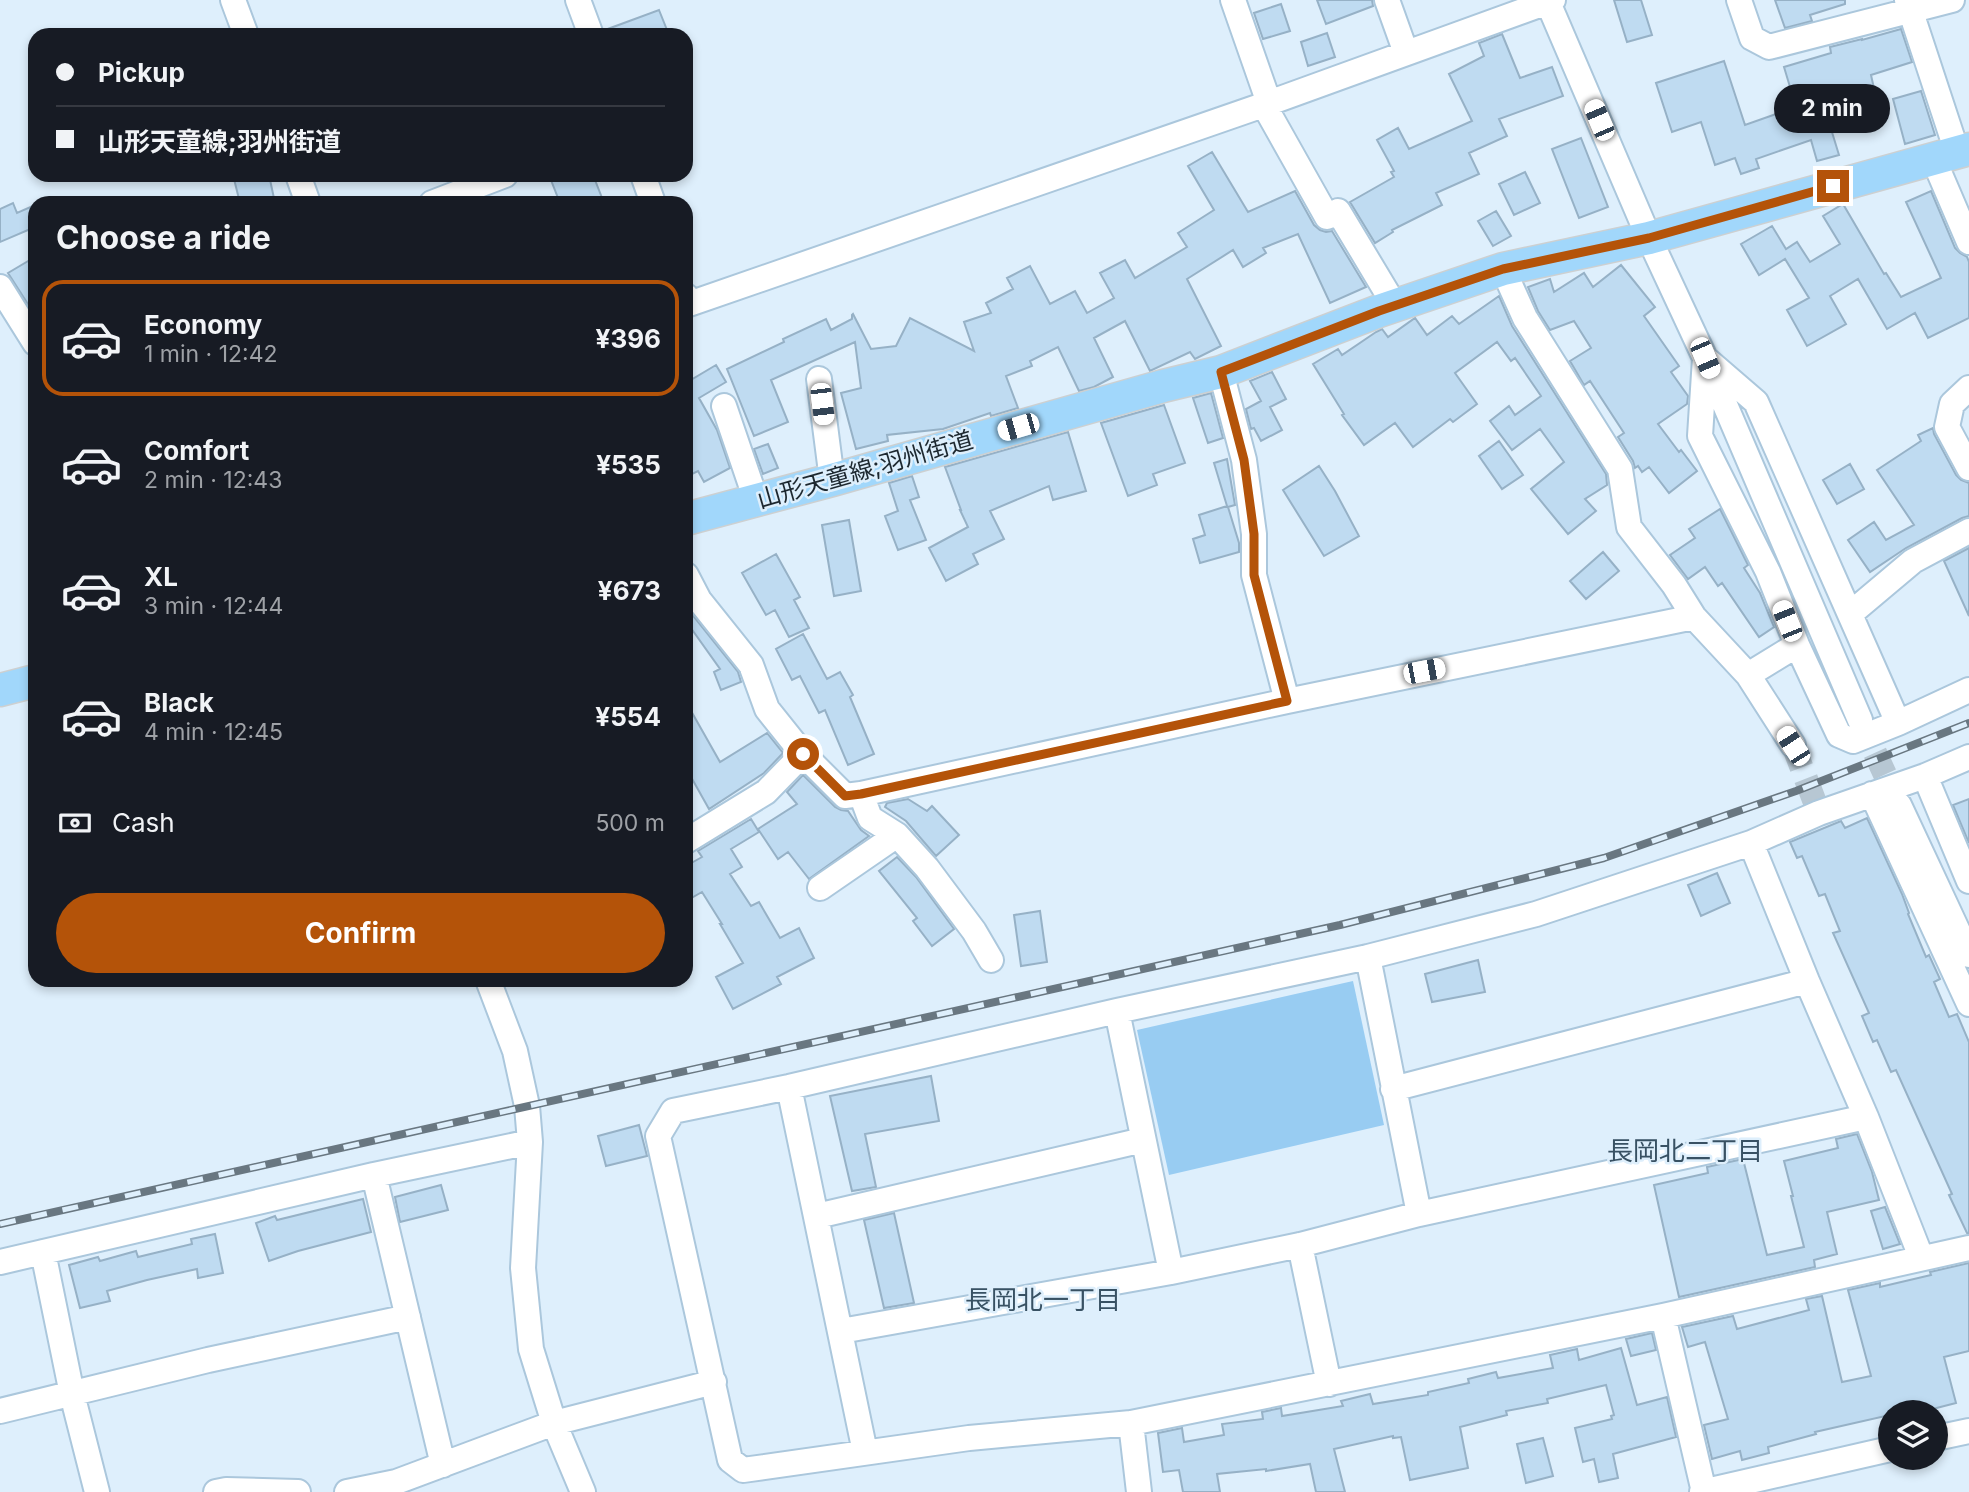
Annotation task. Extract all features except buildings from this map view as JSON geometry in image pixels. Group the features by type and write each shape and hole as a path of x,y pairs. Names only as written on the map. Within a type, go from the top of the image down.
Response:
{"main road":[{"name":"山形天童線;羽州街道","path":"693,517 1221,372 1395,306 1503,269 1649,238 1953,153"},
{"path":"0,690 28,683"}],"street":[{"path":"233,0 243,28"},
{"path":"578,0 588,28"},
{"path":"1233,0 1267,104 1327,217 1338,211 1395,306"},
{"path":"1387,0 1406,53"},
{"path":"1739,0 1752,38 1769,47 1909,5 1952,0"},
{"path":"693,303 1267,104 1550,1 1649,238 1705,358 1860,720"},
{"path":"1909,5 1953,153 1969,242"},
{"path":"456,196 489,182"},
{"path":"1503,269 1525,318 1620,469 1629,527 1695,617 1748,675 1793,746"},
{"path":"0,287 28,332"},
{"path":"1705,358 1756,402 1898,723"},
{"path":"1705,358 1700,436 1768,572 1797,645 1839,735 1853,741 1969,690"},
{"path":"1221,372 1244,460 1254,534 1254,575 1287,701"},
{"path":"819,379 832,480"},
{"path":"1969,388 1952,404 1947,427 1969,468"},
{"path":"723,406 756,500"},
{"path":"1850,614 1913,561 1969,531"},
{"path":"693,588 699,600 751,665 767,709 803,754 845,796 1695,617"},
{"path":"1748,675 1797,645"},
{"path":"693,837 766,792 803,754"},
{"path":"1969,757 1819,813 1751,843 1536,914 1368,957 673,1111 658,1136 730,1460 743,1470 969,1438 1131,1423 1663,1316 1969,1248"},
{"path":"1924,776 1969,881"},
{"path":"861,794 870,818 897,835 927,868 974,931 991,960"},
{"path":"1872,794 1969,1004"},
{"path":"1899,805 1969,955"},
{"path":"820,888 897,835"},
{"path":"1751,843 1866,1117 1921,1258"},
{"path":"1368,957 1419,1214"},
{"path":"1393,1089 1807,981"},
{"path":"491,987 515,1051 527,1106 530,1142 523,1268 531,1349 554,1423 583,1492"},
{"path":"1117,1012 1171,1272"},
{"path":"789,1087 865,1452"},
{"path":"841,1331 1171,1272 1300,1245 1419,1214 1866,1117"},
{"path":"817,1216 1143,1140"},
{"path":"0,1262 374,1175 530,1142"},
{"path":"374,1175 443,1465"},
{"path":"1300,1245 1329,1384"},
{"path":"43,1252 72,1394 97,1492"},
{"path":"1663,1316 1703,1492 1878,1452"},
{"path":"0,1411 208,1360 408,1317"},
{"path":"347,1492 396,1482 554,1423 714,1382"},
{"path":"1131,1423 1139,1492"},
{"path":"1948,1435 1969,1431"},
{"path":"223,1491 298,1492"}],"shaded area":[{"path":"1353,981 1384,1125 1169,1175 1137,1030"}],"tunnel":[{"path":"1860,720 1899,805"},
{"path":"1793,745 1819,813"}],"railway":[{"path":"0,1224 1340,925 1604,858 1796,791 1969,723"}],"district":[{"name":"長岡北二丁目","path":"1685,1151"},
{"name":"長岡北一丁目","path":"1043,1300"}],"route":[{"path":"803,754 845,796 1287,701 1254,575 1254,534 1244,460 1221,372 1379,311 1503,269 1649,238 1833,186"}]}
